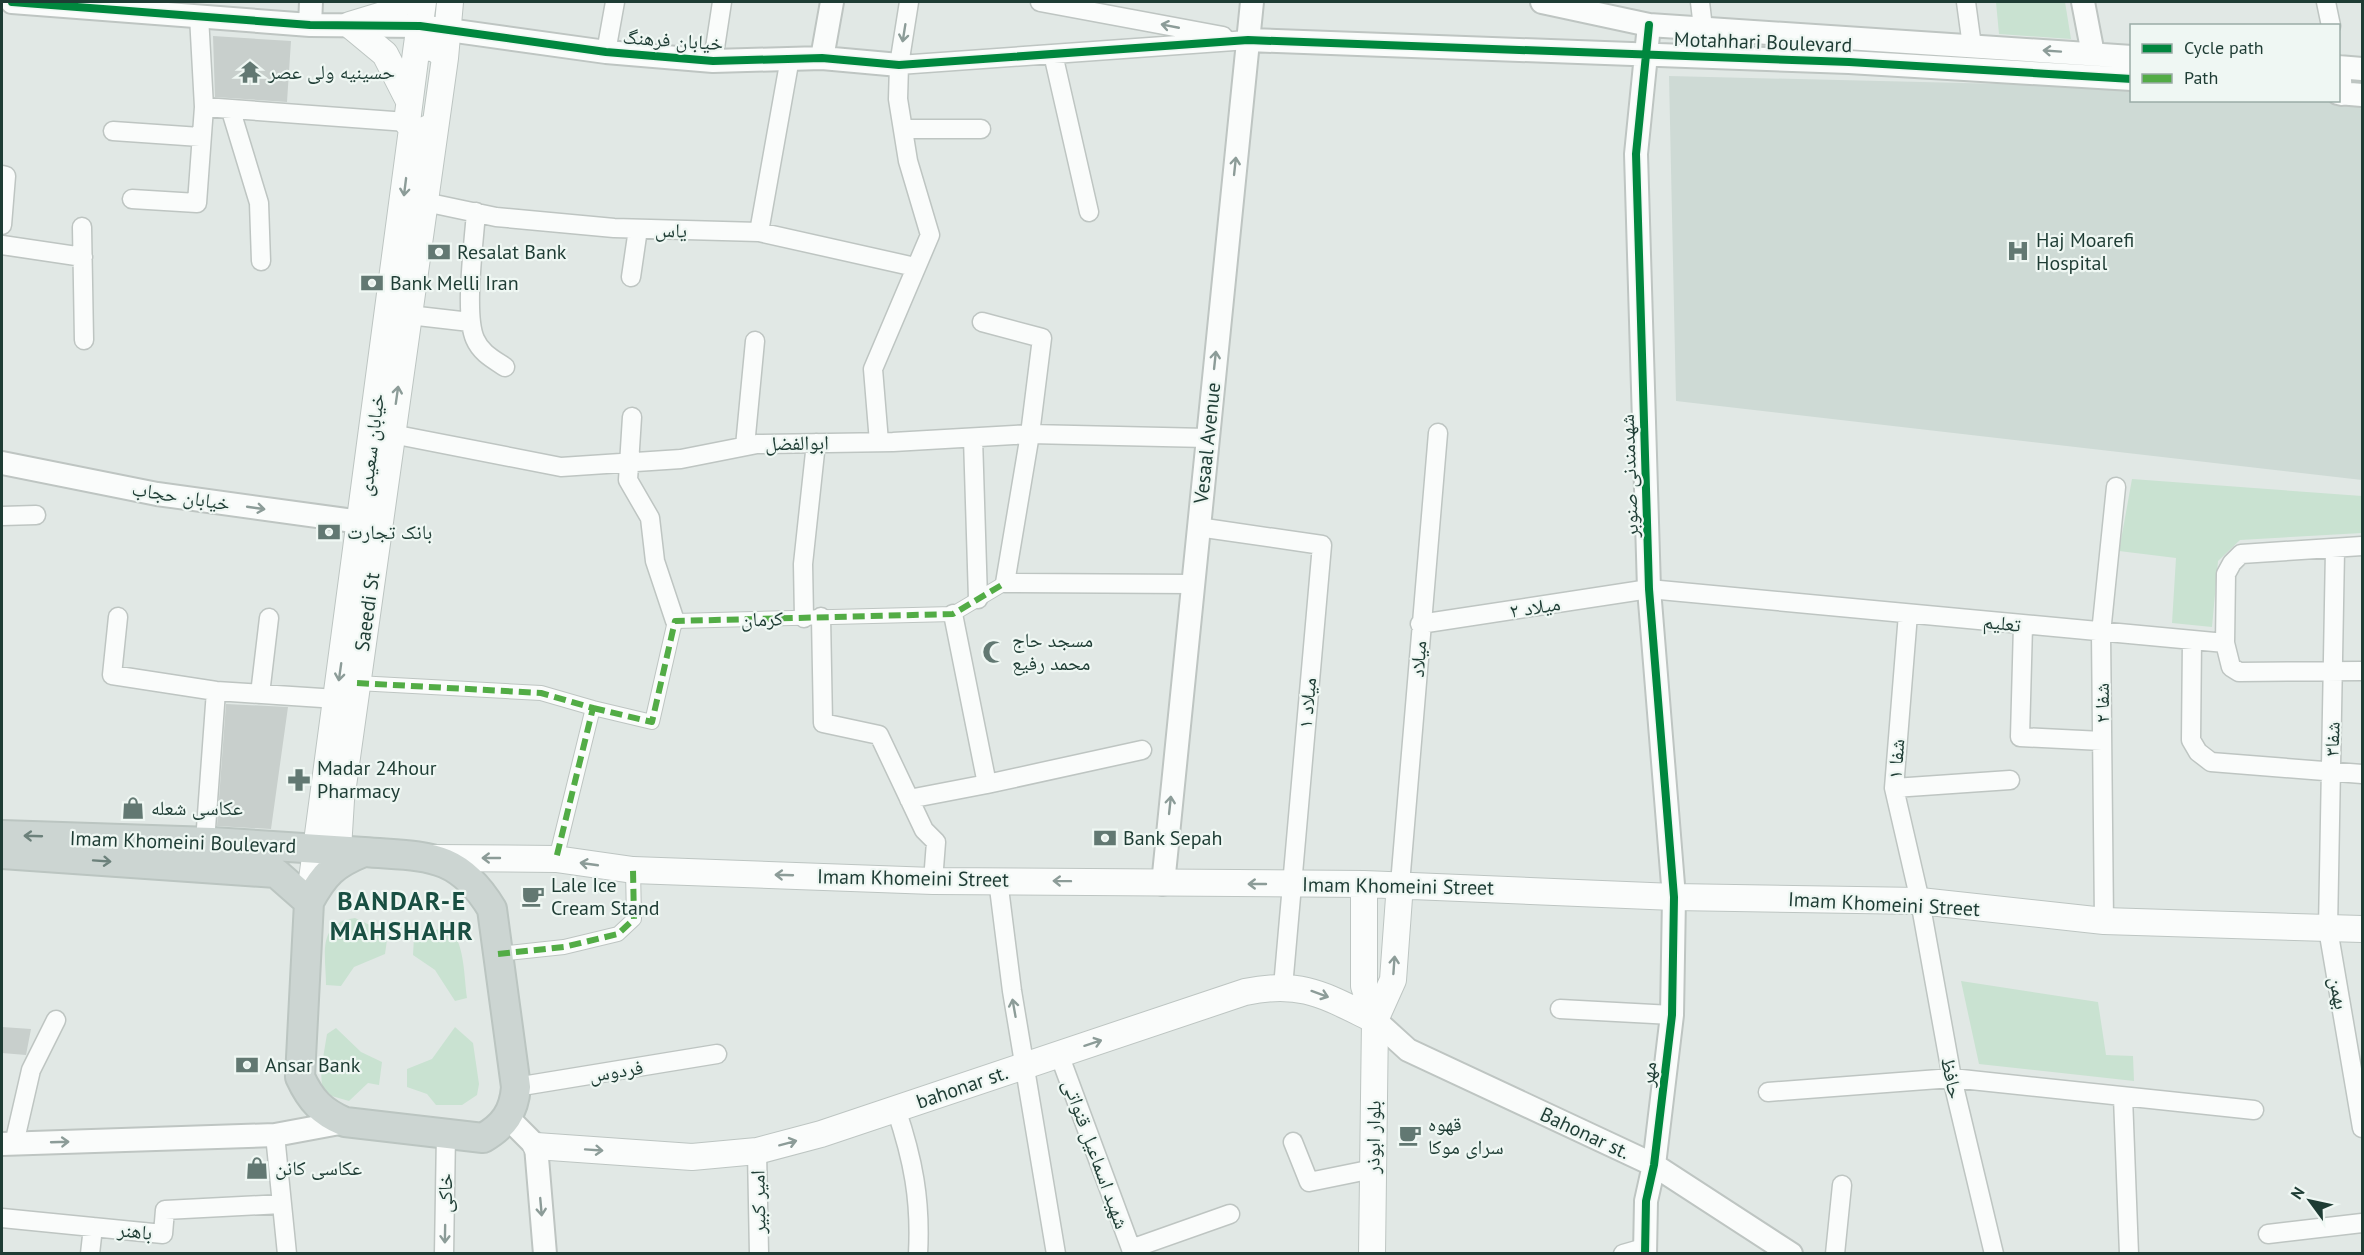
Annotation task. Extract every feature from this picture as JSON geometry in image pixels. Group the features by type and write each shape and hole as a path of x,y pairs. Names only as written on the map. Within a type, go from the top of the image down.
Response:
{"main road":[{"path":"351,25 383,15 404,2"},
{"name":"Saeedi St","path":"415,120 445,58 450,2"},
{"path":"416,52 422,14"},
{"path":"351,25 385,54 415,120"},
{"path":"416,52 425,46 437,49 445,58"},
{"name":"Saeedi St","path":"339,849 341,800 425,202 415,120 416,52"},
{"name":"خیابان سعیدی","path":"309,902 339,849 337,699 415,120"},
{"name":"Imam Khomeini Boulevard","path":"2,835 339,849 434,858"},
{"path":"339,849 340,862 321,879 309,902 300,1077 309,1098 325,1113 345,1122 483,1138 497,1130 508,1118 514,1104 516,1088 492,909 479,887 460,870 434,858"},
{"name":"Imam Khomeini Boulevard","path":"2,854 276,873 309,902"},
{"name":"Imam Khomeini Street","path":"434,858 552,859 633,870 933,881 1400,884 1674,897 1920,901 2104,921 2328,929 2362,928"},
{"path":"1364,884 1364,986 1375,1020"},
{"path":"1375,1020 1393,980 1400,884"},
{"name":"bahonar st.","path":"536,1146 692,1157 757,1151 896,1109 1245,992 1283,987 1320,993 1375,1020"},
{"name":"بلوار ابوذر","path":"1372,1254 1375,1020"}],"street":[{"name":"خیابان فرهنگ","path":"12,2 310,25 351,25 422,14 446,30 606,52 713,61 822,58 899,65"},
{"path":"310,25 311,2"},
{"path":"606,52 615,2"},
{"path":"713,61 722,2"},
{"path":"822,58 832,2"},
{"path":"879,442 873,369 930,235 908,161 898,99 899,65 909,2"},
{"name":"Vesaal Avenue","path":"1162,884 1252,2"},
{"name":"Motahhari Boulevard","path":"1542,2 1583,6 1649,25 2130,57"},
{"path":"1700,2 1703,28"},
{"path":"1966,2 1972,46"},
{"path":"2084,2 2093,54"},
{"path":"2326,2 2331,24"},
{"path":"1053,3 1248,40"},
{"path":"132,199 197,203 200,137 204,107 199,16"},
{"name":"شهدمندنی صنوبر","path":"1649,25 1636,154 1649,589 1674,897"},
{"path":"899,65 1248,40"},
{"name":"Motahhari Boulevard","path":"1248,40 1849,62 2130,79"},
{"path":"1053,54 1089,212"},
{"path":"759,232 790,58"},
{"path":"2340,67 2362,69"},
{"path":"2340,70 2347,94"},
{"path":"204,107 231,111 415,120"},
{"path":"231,111 258,203 261,261"},
{"path":"903,129 981,129"},
{"path":"113,131 200,137"},
{"path":"2,175 6,176 2,225"},
{"name":"یاس","path":"425,202 496,217 638,229 759,232 915,267"},
{"path":"476,212 470,322 475,340 485,355 505,367"},
{"path":"82,227 84,340"},
{"path":"631,276 638,229"},
{"path":"2,244 83,257"},
{"path":"409,315 470,322"},
{"path":"982,322 1042,338 1030,435 1005,583 1192,584"},
{"path":"745,446 755,341"},
{"path":"357,683 541,693 652,722 675,621 655,561 650,518 628,480 632,417"},
{"name":"میلاد","path":"1400,884 1420,624 1438,433"},
{"name":"ابوالفضل","path":"392,434 561,467 681,459 745,446 1030,435 1207,438"},
{"path":"973,438 978,599"},
{"path":"816,443 803,564 812,617 823,723 879,735 924,830 936,842 933,881"},
{"name":"خیابان حجاب","path":"2,463 157,494 361,522"},
{"name":"شفا ۲","path":"2104,921 2101,633 2116,487"},
{"path":"2,516 36,515"},
{"name":"میلاد ۱","path":"1198,527 1322,545 1290,884 1283,987"},
{"path":"2362,546 2334,550 2241,554 2226,574 2225,643 2231,667 2234,670 2362,671"},
{"name":"شفا۳","path":"2328,929 2334,671 2334,550"},
{"name":"کرمان","path":"675,621 953,614 1005,583"},
{"name":"تعلیم","path":"1649,589 2225,643"},
{"name":"میلاد ۲","path":"1420,624 1649,589"},
{"path":"953,614 987,784"},
{"name":"شفا ۱","path":"1908,614 1894,788 1920,901"},
{"path":"118,617 112,675 216,691 337,699"},
{"path":"260,694 269,618"},
{"path":"2023,625 2020,737 2102,741"},
{"path":"2192,640 2191,740 2198,752 2211,762 2362,774"},
{"path":"205,842 216,691"},
{"path":"552,859 593,708"},
{"path":"909,799 1142,750"},
{"path":"1894,788 2010,780"},
{"path":"498,954 564,947 618,934 634,919 633,870"},
{"path":"998,880 1012,992 1056,1254"},
{"name":"مهر","path":"1637,1252 1654,1165 1672,1015 1674,897"},
{"name":"حافظ","path":"1920,901 1952,1078 1994,1254"},
{"name":"بهمن","path":"2328,929 2362,1128"},
{"path":"1560,1009 1672,1015"},
{"path":"56,1020 32,1070 8,1144 275,1135 345,1122"},
{"name":"Bahonar st.","path":"1375,1020 1408,1050 1654,1165 1779,1250"},
{"name":"فردوس","path":"516,1088 717,1054"},
{"name":"شهید اسماعیل قنواتی","path":"1059,1054 1132,1251"},
{"path":"1768,1092 1952,1078 2254,1110"},
{"path":"2123,1097 2129,1254"},
{"path":"896,1109 909,1149 919,1198 918,1254"},
{"path":"508,1118 536,1146 545,1254"},
{"name":"خاکی","path":"444,1254 446,1133"},
{"path":"275,1135 287,1254"},
{"path":"1293,1142 1309,1182 1373,1169"},
{"name":"امیر کبیر","path":"757,1151 759,1254"},
{"path":"1835,1254 1842,1185"},
{"name":"باهنر","path":"2,1218 163,1234 165,1209 282,1204"},
{"path":"1132,1251 1230,1214"},
{"path":"2268,1234 2362,1223"},
{"path":"90,1254 93,1227"}],"shaded area":[{"name":"Haj Moarefi Hospital","path":"1669,76 2130,87 2130,102 2340,102 2340,100 2362,97 2362,480 1676,401"}],"green space":[{"path":"1996,2 2065,2 2071,39 1999,34"},
{"path":"2132,479 2362,496 2362,533 2240,540 2218,561 2212,627 2172,623 2176,558 2119,551"},
{"path":"355,918 374,927 387,940 385,954 354,967 341,986 326,985 325,952 329,933 334,926"},
{"path":"449,928 461,951 467,998 455,1001 435,970 413,955 414,937 427,931"},
{"path":"1961,981 2098,1002 2106,1055 2133,1056 2134,1081 1979,1064"},
{"path":"455,1027 473,1043 479,1084 477,1095 462,1105 436,1105 427,1094 407,1087 407,1069 432,1059"},
{"path":"336,1028 361,1052 382,1062 379,1085 368,1083 349,1101 328,1095 322,1088 321,1070 327,1034"}],"building":[{"name":"حسینیه ولی عصر","path":"213,36 291,41 287,102 215,97"},
{"path":"226,704 288,707 271,829 217,826"},
{"path":"2,1027 31,1029 26,1055 2,1053"}],"marked path":[{"path":"593,708 652,722 675,621 953,614 1005,583"},
{"path":"357,683 541,693 593,708 556,859"},
{"path":"498,954 564,947 618,934 634,919 633,870"}],"cycle path":[{"path":"12,2 310,25 420,26 606,52 713,61 822,58 899,65 1248,40 1849,62 2130,79"},
{"path":"1645,1254 1646,1201 1654,1165 1672,1015 1674,897 1649,589 1636,154 1649,25"}],"place":[{"name":"حسینیه ولی عصر","path":"250,72"},
{"name":"Haj Moarefi Hospital","path":"2018,251"},
{"name":"Resalat Bank","path":"439,252"},
{"name":"Bank Melli Iran","path":"372,283"},
{"name":"بانک تجارت","path":"329,532"},
{"name":"مسجد حاج محمد رفیع","path":"994,652"},
{"name":"Madar 24hour Pharmacy","path":"299,780"},
{"name":"عکاسی شعله","path":"133,808"},
{"name":"Bank Sepah","path":"1105,838"},
{"name":"Lale Ice Cream Stand","path":"533,896"},
{"name":"Ansar Bank","path":"247,1065"},
{"name":"قهوه سرای موکا","path":"1410,1135"},
{"name":"عکاسی کانن","path":"257,1168"}],"district":[{"name":"BANDAR-E MAHSHAHR","path":"402,916"}]}
